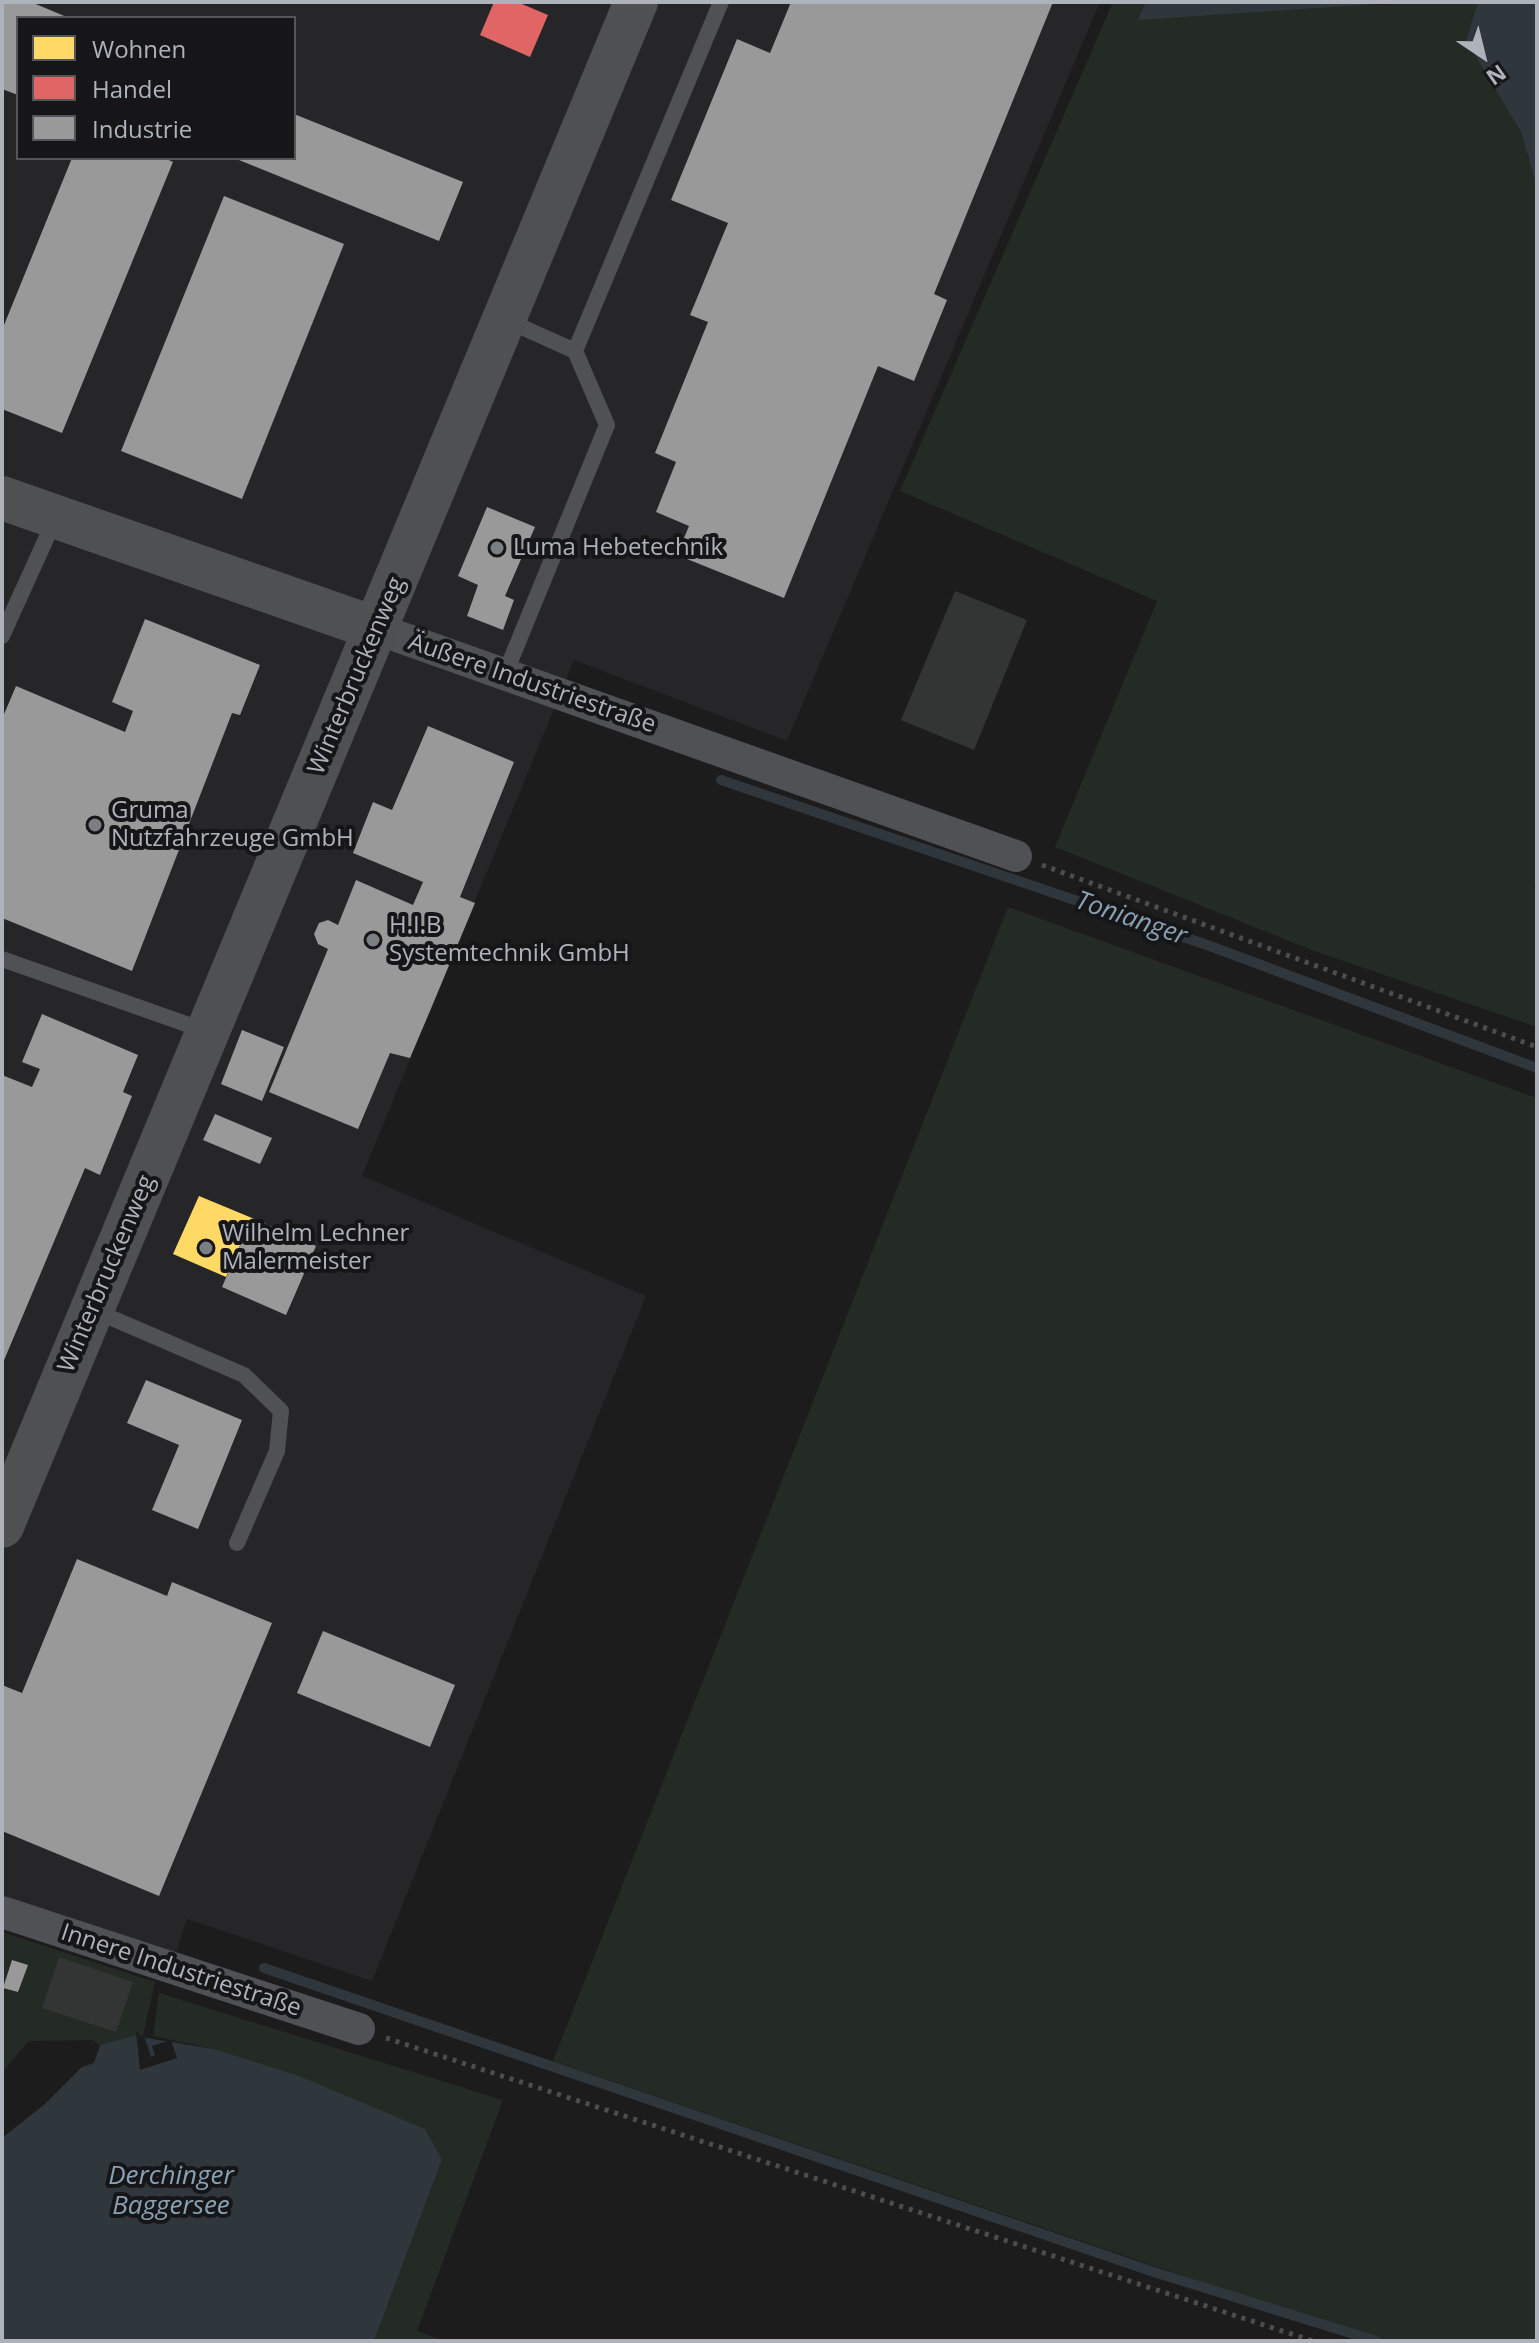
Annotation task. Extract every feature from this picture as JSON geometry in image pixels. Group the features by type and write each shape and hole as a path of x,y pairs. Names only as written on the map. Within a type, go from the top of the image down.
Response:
{"street":[{"name":"Winterbruckenweg","path":"2,1526 636,2"},
{"name":"Äußere Industriestraße","path":"2,498 1016,856"},
{"name":"Innere Industriestraße","path":"2,1912 359,2029"}],"lane":[{"path":"575,351 721,2"},
{"path":"505,320 575,351 607,425 505,674"},
{"path":"2,636 56,517"},
{"path":"2,959 207,1032"},
{"path":"92,1309 244,1375 281,1411 277,1451 237,1543"}],"path":[{"path":"1016,856 1537,1047"},
{"path":"359,2029 1313,2341"}],"shaded area":[{"path":"2,2 1100,2 787,741 574,660 362,1176 646,1296 372,1981 187,1919 176,1952 2,1896"},
{"path":"1113,2 1146,2 1137,19 1328,6 1478,2 1466,40 1521,132 1537,188 1537,882 1534,887 1537,892 1537,1027 1314,951 1055,847 1157,601 900,491"},
{"path":"1008,907 1537,1098 1537,2341 1375,2341 553,2061"},
{"path":"2,1932 155,1982 143,2036 100,2045 93,2040 29,2041 2,2072"},
{"path":"159,1993 503,2100 417,2331 445,2341 374,2341 442,2161 214,2049 153,2036"}],"water":[{"path":"1146,2 1407,2 1137,20"},
{"path":"1478,2 1537,2 1537,188 1521,132 1466,40"},
{"name":"Derchinger Baggersee","path":"134,2036 214,2049 299,2076 425,2129 442,2160 374,2341 2,2341 2,2138 45,2104 82,2067 94,2063 100,2045"}],"pier":[{"path":"136,2032 145,2038 151,2057 155,2055 152,2046 171,2040 177,2058 140,2070"}],"building: Wohnen":[{"path":"199,1196 252,1218 226,1277 173,1254"}],"building: Handel":[{"path":"494,2 517,2 548,15 530,57 480,35"}],"building: Industrie":[{"path":"2,2 31,2 64,16 16,16 16,94 2,89"},
{"path":"791,2 1053,2 934,294 947,300 914,381 878,366 784,598 677,555 689,526 656,512 676,462 655,453 708,322 690,315 728,223 671,200 737,39 770,53"},
{"path":"296,115 463,182 439,241 239,160 296,160"},
{"path":"71,160 173,162 62,433 2,409 2,330"},
{"path":"224,196 344,244 242,499 121,451"},
{"path":"487,507 535,527 505,596 514,600 503,630 467,616 478,585 458,576"},
{"name":"Gruma Nutzfahrzeuge GmbH","path":"145,619 260,665 240,715 232,713 132,971 2,918 2,719 16,686 125,732 133,711 112,702"},
{"path":"428,726 514,762 460,897 475,903 430,1011 410,1058 390,1053 358,1129 269,1092 328,949 318,944 314,934 319,923 328,920 338,925 356,880 413,905 423,882 353,853 373,802 392,810"},
{"path":"42,1014 138,1055 123,1092 132,1096 100,1175 85,1168 2,1365 2,1075 32,1087 40,1069 22,1062"},
{"path":"242,1030 284,1047 262,1101 221,1084"},
{"path":"215,1114 272,1138 260,1164 203,1140"},
{"path":"252,1218 316,1246 286,1315 222,1287"},
{"path":"146,1380 242,1420 198,1529 152,1510 179,1445 127,1423"},
{"path":"77,1559 167,1596 172,1582 272,1623 159,1896 2,1831 2,1685 22,1693"},
{"path":"323,1631 455,1685 430,1747 297,1693"},
{"path":"12,1960 28,1965 18,1992 3,1988"}],"building: Sonstige":[{"path":"955,591 1027,620 974,750 901,720"},
{"path":"59,1957 133,1982 116,2032 42,2008"}],"waterway":[{"name":"Tonianger","path":"721,780 1210,946 1537,1068"},
{"path":"264,1968 1154,2272 1376,2341"}],"place":[{"name":"Luma Hebetechnik","path":"497,548"},
{"name":"Gruma Nutzfahrzeuge GmbH","path":"95,825"},
{"name":"H.I.B Systemtechnik GmbH","path":"373,940"},
{"name":"Wilhelm Lechner Malermeister","path":"206,1248"}]}
